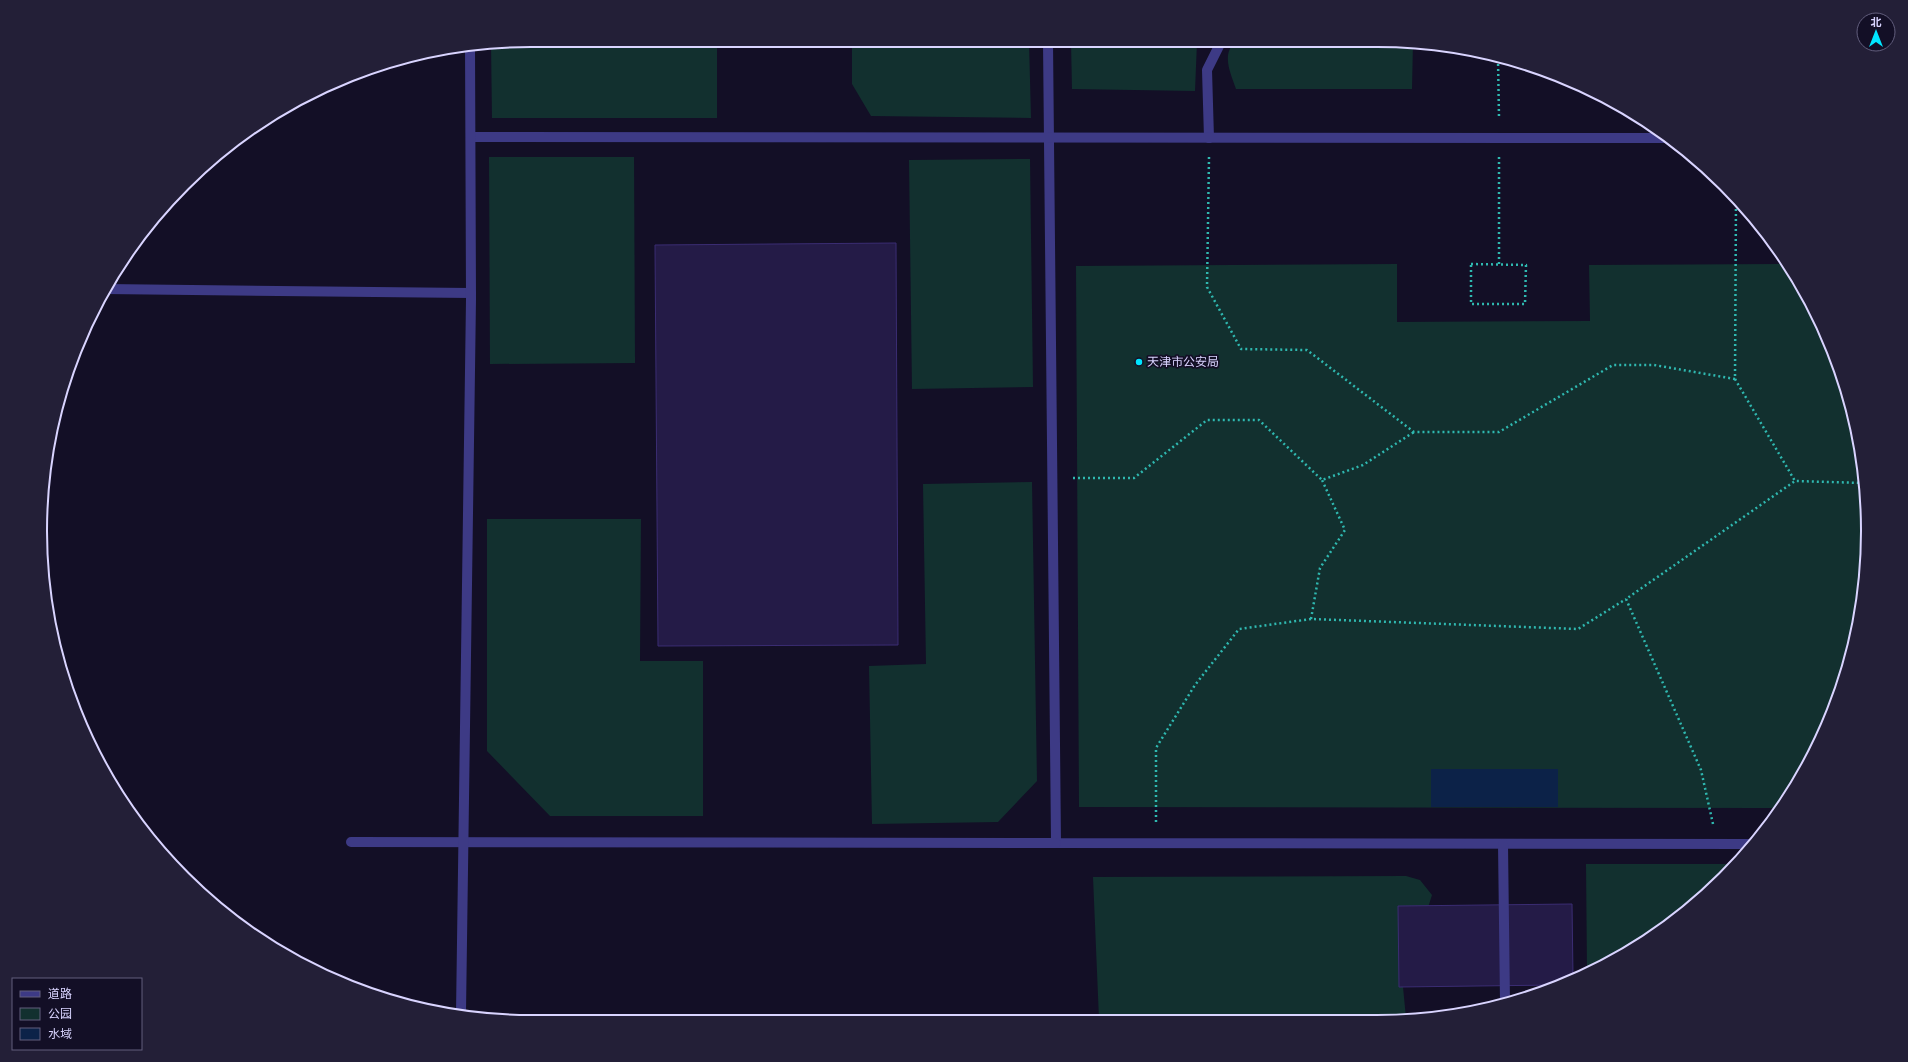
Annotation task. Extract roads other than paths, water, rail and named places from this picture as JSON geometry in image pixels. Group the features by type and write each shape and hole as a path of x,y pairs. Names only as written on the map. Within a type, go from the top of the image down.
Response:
{"street":[{"path":"1048,47 1056,843"},
{"path":"1209,138 1206,70 1218,47"},
{"path":"461,1010 462,842 471,293 470,51"},
{"path":"471,137 1659,138"},
{"path":"112,289 471,293"},
{"path":"351,842 1746,844"},
{"path":"1503,844 1505,998"}],"water":[{"path":"1431,769 1558,769 1558,807 1431,807"}],"place":[{"name":"天津市公安局","path":"1139,362"}]}
